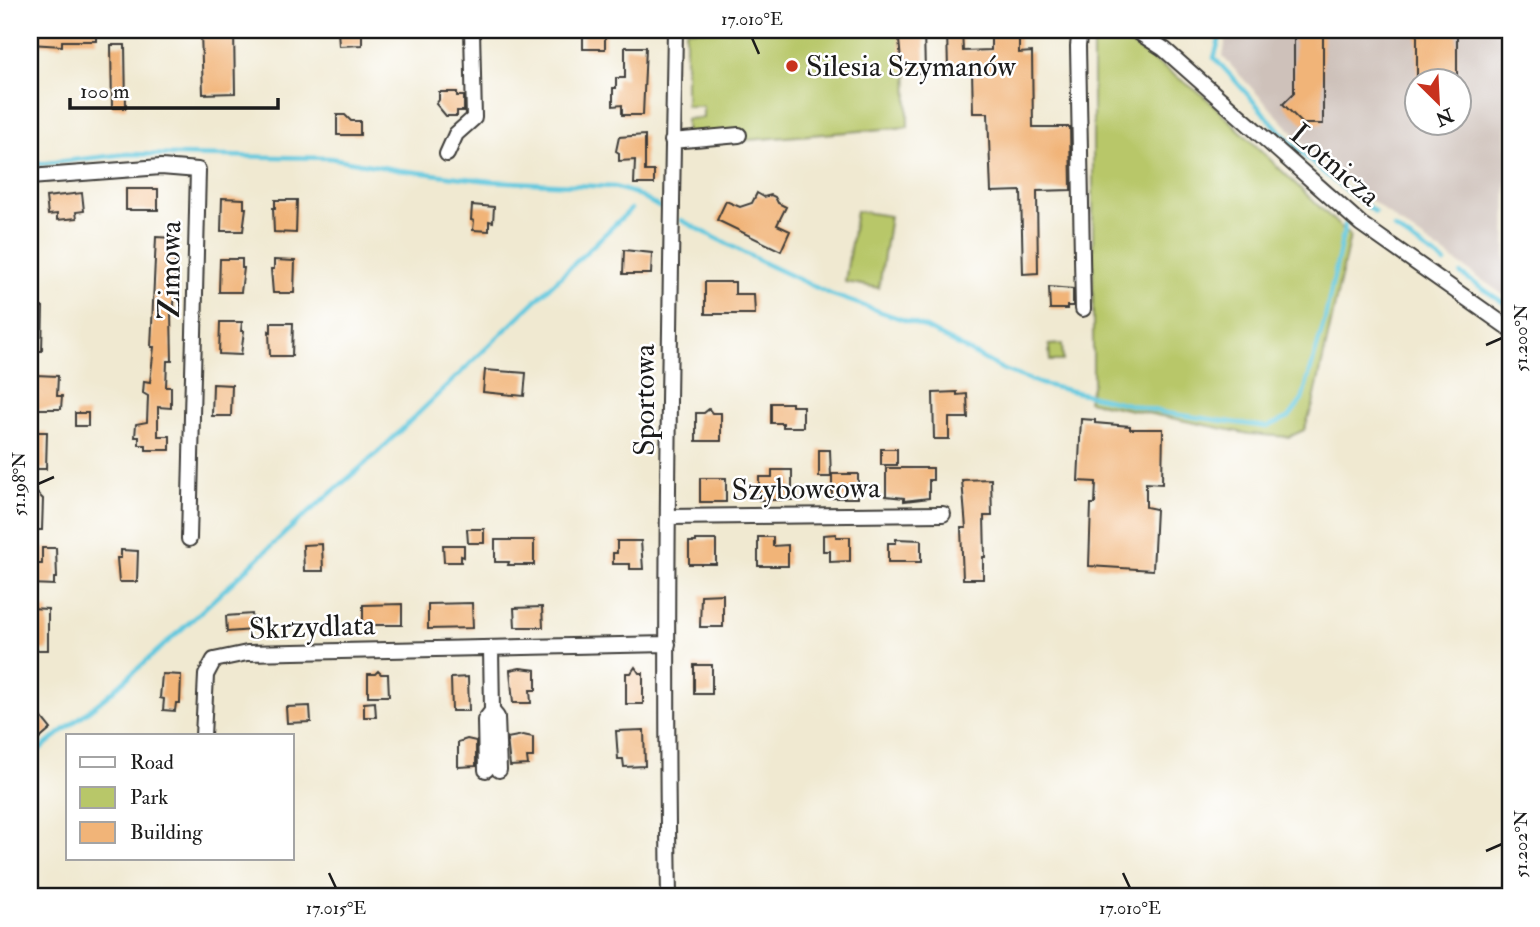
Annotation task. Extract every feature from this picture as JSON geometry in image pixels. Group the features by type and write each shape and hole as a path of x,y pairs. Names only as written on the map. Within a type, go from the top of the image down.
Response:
{"street":[{"path":"447,154 456,134 474,118 472,30"},
{"name":"Sportowa","path":"670,897 667,770 671,141 675,30"},
{"path":"1080,30 1078,46 1083,309"},
{"name":"Lotnicza","path":"1135,30 1164,49 1361,224 1510,329"},
{"path":"671,141 739,135"},
{"name":"Zimowa","path":"30,177 138,168 198,170 189,539"},
{"name":"Szybowcowa","path":"669,517 943,514"},
{"name":"Skrzydlata","path":"203,734 206,675 214,660 225,656 247,653 668,644"},
{"path":"491,649 492,711 497,718 493,770"}],"shaded area":[{"path":"1227,30 1507,30 1505,296 1400,223 1310,151 1223,57"}],"green space":[{"path":"686,30 907,30 908,127 686,145 686,119 703,118 703,106 686,106"},
{"path":"1093,30 1110,30 1204,96 1350,236 1313,405 1304,430 1289,437 1249,434 1088,401 1093,383"},
{"path":"856,211 890,216 879,288 845,282"},
{"path":"1062,344 1063,361 1050,361 1049,345"}],"building":[{"path":"30,30 96,30 96,41 62,41 62,46 30,44"},
{"path":"234,30 235,93 203,94 201,31"},
{"path":"338,30 362,30 362,45 339,46"},
{"path":"583,30 605,30 605,49 583,49"},
{"path":"898,30 924,30 925,73 902,70"},
{"path":"947,30 962,30 963,51 991,50 991,30 1016,30 1016,33 1019,33 1019,53 1032,52 1033,127 1070,127 1071,190 1037,191 1038,273 1023,274 1021,191 991,192 988,113 973,113 972,70 948,70"},
{"path":"1294,30 1323,30 1323,124 1303,124 1283,104 1294,93"},
{"path":"1417,30 1457,30 1457,66 1417,66"},
{"path":"111,45 125,45 126,108 112,108"},
{"path":"625,47 646,47 643,115 622,115 622,105 613,106 616,78 625,78"},
{"path":"439,92 457,92 457,96 464,96 464,111 457,111 457,116 446,116 436,104"},
{"path":"337,115 345,115 351,121 360,121 360,135 337,135"},
{"path":"645,135 645,171 654,171 654,184 634,184 635,160 619,161 619,153 616,151 619,137"},
{"path":"126,189 158,189 158,210 126,210"},
{"path":"82,193 84,211 76,212 77,218 57,220 57,214 48,215 46,197"},
{"path":"757,193 764,197 771,195 786,207 777,225 790,231 781,251 717,220 726,201 740,207 752,203"},
{"path":"222,198 244,199 246,208 243,231 221,231"},
{"path":"275,200 297,200 296,233 274,232"},
{"path":"472,205 494,207 489,231 473,230"},
{"path":"156,237 173,238 175,256 174,312 171,312 172,361 167,361 166,387 171,387 171,408 158,407 158,436 170,436 170,450 146,450 146,445 139,445 139,437 135,437 136,424 147,422 148,396 143,393 144,381 150,382 154,347 151,347"},
{"path":"624,250 652,253 651,274 623,274"},
{"path":"220,259 242,259 244,268 241,292 219,292"},
{"path":"274,260 295,261 294,293 273,293 271,269 274,269"},
{"path":"705,282 735,282 735,294 754,294 755,314 705,314"},
{"path":"1049,287 1073,289 1073,306 1067,306 1067,309 1050,309"},
{"path":"30,307 43,307 42,351 30,351"},
{"path":"220,322 242,322 241,331 244,331 241,355 219,354"},
{"path":"271,323 293,323 292,356 270,356"},
{"path":"485,370 526,373 524,396 483,392"},
{"path":"35,375 58,376 57,396 62,396 61,409 30,409"},
{"path":"213,384 232,385 231,416 212,416"},
{"path":"957,392 957,395 967,394 968,418 949,418 949,439 934,439 933,393"},
{"path":"771,403 803,406 803,427 783,427 783,423 771,423"},
{"path":"709,409 712,413 721,413 721,441 696,441 696,413 704,413"},
{"path":"75,413 88,413 88,426 75,426"},
{"path":"1081,419 1130,426 1130,429 1163,429 1162,484 1146,483 1146,507 1156,509 1153,570 1089,566 1091,504 1095,504 1096,482 1078,481"},
{"path":"30,432 47,432 46,469 30,469"},
{"path":"881,449 897,449 897,465 881,465"},
{"path":"819,450 830,450 831,477 819,477"},
{"path":"886,468 933,468 933,480 929,480 929,498 904,501 904,498 886,496"},
{"path":"772,470 792,470 792,500 759,500 759,477 772,477"},
{"path":"832,474 858,474 858,498 832,498"},
{"path":"700,478 726,478 726,502 700,502"},
{"path":"991,479 992,516 984,516 983,579 963,579 961,528 966,528 962,480"},
{"path":"36,492 43,499 42,530 30,530 30,499"},
{"path":"467,529 484,529 484,543 468,543"},
{"path":"836,534 836,537 850,537 850,561 830,562 830,551 823,551 823,535"},
{"path":"758,537 773,537 773,546 788,545 788,566 758,566"},
{"path":"896,539 921,540 921,562 888,562 888,543 896,543"},
{"path":"495,540 534,540 534,565 495,562"},
{"path":"716,540 716,564 689,564 689,542"},
{"path":"617,541 641,541 643,569 630,569 630,564 613,564"},
{"path":"322,544 323,571 304,571 303,545"},
{"path":"443,545 464,545 461,562 444,562"},
{"path":"42,548 56,548 57,578 54,578 54,585 30,584 30,564 42,564"},
{"path":"121,550 138,551 137,582 119,582 117,558 121,558"},
{"path":"723,594 723,627 700,627 701,595"},
{"path":"472,603 473,628 428,629 428,604"},
{"path":"402,604 402,625 363,625 363,605"},
{"path":"542,607 543,627 515,627 514,608"},
{"path":"30,608 48,609 48,650 30,650"},
{"path":"252,614 253,630 227,632 226,616"},
{"path":"694,665 712,665 712,694 694,694"},
{"path":"635,667 639,673 643,673 643,704 626,704 626,673 631,673"},
{"path":"510,670 536,670 536,690 530,690 531,703 513,703"},
{"path":"378,671 388,674 389,696 368,696 368,674"},
{"path":"162,674 181,675 180,703 176,703 175,711 163,710 164,699 160,698"},
{"path":"468,677 469,711 452,711 451,678"},
{"path":"375,702 376,717 364,717 364,703"},
{"path":"30,703 51,729 30,747"},
{"path":"310,706 311,722 287,723 286,707"},
{"path":"644,730 645,766 624,767 623,759 618,759 616,731"},
{"path":"523,735 533,737 533,757 527,757 528,765 510,766 507,738"},
{"path":"467,739 476,741 476,766 458,767 458,742"}],"waterway":[{"path":"1222,30 1214,58 1297,149 1375,212"},
{"path":"30,165 127,154 330,158 490,181 614,187 634,193 659,207"},
{"path":"30,757 106,697 296,523 374,456 631,209"},
{"path":"681,220 830,294 924,327 1004,370 1041,384 1166,413 1267,427 1289,417 1302,400 1324,323 1345,225"},
{"path":"1394,228 1445,263"},
{"path":"1461,274 1510,307"}],"place":[{"name":"Silesia Szymanów","path":"792,66"}]}
